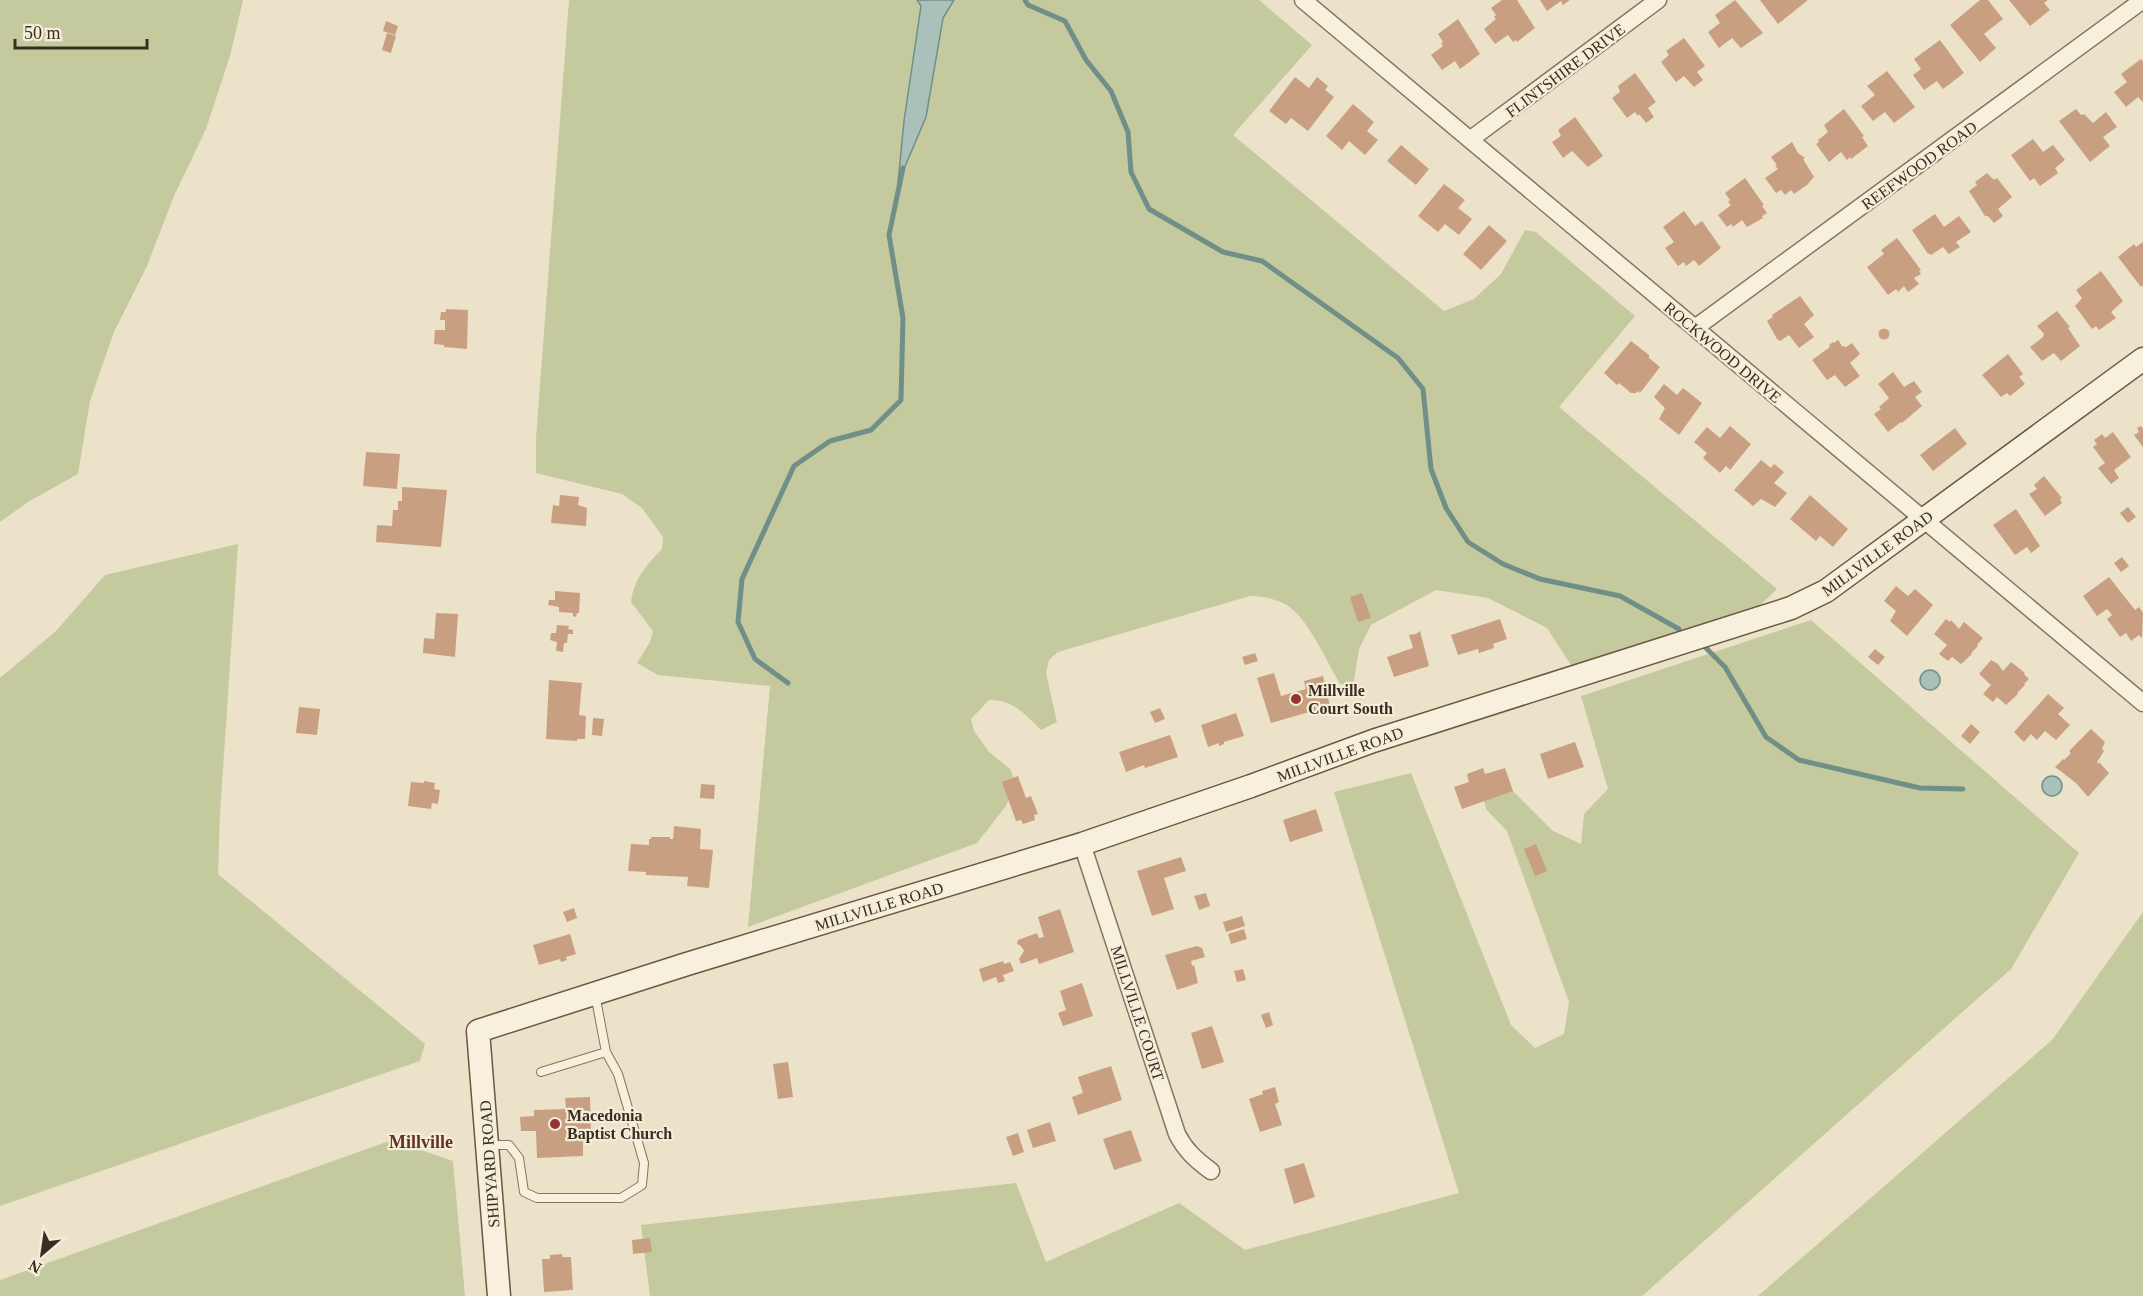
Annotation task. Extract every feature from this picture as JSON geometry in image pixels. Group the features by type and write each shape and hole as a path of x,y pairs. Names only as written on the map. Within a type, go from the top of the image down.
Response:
{"street":[{"name":"ROCKWOOD DRIVE","path":"1304,0 2143,703"},
{"name":"FLINTSHIRE DRIVE","path":"1471,139 1658,0"},
{"name":"REEFWOOD ROAD","path":"1695,328 2143,0"},
{"name":"MILLVILLE ROAD","path":"478,1031 1082,844 1373,741 1791,608 1826,591 2143,359"},
{"name":"MILLVILLE COURT","path":"1082,844 1177,1134 1184,1147 1211,1171"},
{"name":"SHIPYARD ROAD","path":"478,1031 499,1296"}],"lane":[{"path":"488,1144 509,1145 519,1158 524,1192 537,1198 621,1197 642,1185 644,1163 618,1074 606,1053 595,993"},
{"path":"541,1072 606,1053"}],"green space":[{"path":"0,0 243,0 230,56 206,129 174,196 147,266 114,332 90,401 78,474 28,502 0,522"},
{"path":"569,0 917,0 921,6 904,121 926,117 943,18 954,0 1259,0 1312,45 1233,135 1444,311 1474,299 1501,274 1525,230 1536,232 1635,316 1559,407 1777,589 1756,609 1571,665 1547,628 1488,598 1436,590 1371,625 1359,649 1353,686 1340,684 1308,627 1292,608 1279,601 1258,596 1250,596 1058,652 1049,660 1046,673 1057,722 1041,730 1012,705 997,700 989,700 971,719 974,731 989,752 1010,769 1015,782 1006,806 977,843 748,927 770,686 658,675 637,663 650,642 653,631 631,602 642,572 662,549 663,537 642,508 622,494 536,473 536,438"},
{"path":"238,544 218,874 425,1044 420,1061 0,1206 0,678 57,630 105,575"},
{"path":"1811,620 2079,853 2011,969 1642,1296 650,1296 641,1225 1016,1183 1046,1262 1179,1203 1245,1250 1459,1193 1334,792 1411,773 1511,1025 1535,1048 1564,1034 1569,1002 1507,831 1486,809 1479,780 1509,787 1553,831 1581,844 1584,814 1608,789 1581,696"},
{"path":"2143,912 2143,1296 1758,1296 2052,1040"},
{"path":"392,1140 453,1161 465,1296 0,1296 0,1280"}],"water":[{"path":"917,0 954,0 943,18 926,117 898,183 904,121 921,6"},
{"path":"1930,670 1937,673 1940,680 1937,687 1930,690 1923,687 1920,680 1923,673"},
{"path":"2052,776 2059,779 2062,786 2059,793 2052,796 2045,793 2042,786 2045,779"}],"building":[{"path":"1502,0 1517,0 1535,28 1517,42 1516,40 1513,42 1508,35 1495,44 1484,29 1496,19 1491,8"},
{"path":"1540,0 1570,0 1563,5 1561,1 1547,11"},
{"path":"1735,0 1763,33 1741,48 1732,38 1719,48 1708,32 1720,23 1715,15"},
{"path":"1760,0 1808,0 1778,24"},
{"path":"1980,0 1988,0 2003,19 1984,34 1996,48 1980,62 1950,25"},
{"path":"2009,0 2048,0 2044,3 2050,10 2030,26"},
{"path":"1458,19 1480,54 1460,69 1455,61 1442,70 1431,55 1443,46 1438,34"},
{"path":"386,21 398,26 395,35 383,31"},
{"path":"387,33 396,36 391,53 382,50"},
{"path":"1684,38 1705,66 1697,72 1703,80 1694,87 1684,76 1676,82 1661,62 1669,55 1666,51"},
{"path":"1940,40 1964,73 1943,89 1937,81 1924,90 1913,75 1921,69 1914,59"},
{"path":"2141,59 2143,62 2143,102 2138,97 2126,107 2114,92 2127,82 2121,74"},
{"path":"1887,71 1915,107 1894,123 1885,112 1873,121 1861,106 1875,95 1867,86"},
{"path":"1635,73 1656,102 1648,108 1654,117 1646,123 1635,112 1627,118 1612,98 1620,92 1618,86"},
{"path":"1295,77 1309,88 1317,77 1328,86 1325,90 1334,97 1308,131 1291,118 1286,124 1269,111"},
{"path":"1353,104 1374,122 1367,131 1378,140 1365,155 1349,141 1342,150 1326,136"},
{"path":"1844,109 1864,136 1862,137 1868,146 1851,159 1850,157 1847,160 1841,152 1829,162 1816,144 1828,132 1824,125"},
{"path":"2076,109 2093,123 2106,112 2117,127 2103,137 2110,146 2090,162 2059,121"},
{"path":"1575,117 1603,156 1588,167 1572,151 1563,158 1552,142 1561,136 1558,130"},
{"path":"2033,139 2043,152 2053,145 2065,160 2055,168 2058,173 2040,186 2034,178 2030,181 2011,155"},
{"path":"1792,142 1798,153 1805,158 1803,159 1814,177 1794,194 1791,190 1785,195 1781,190 1776,193 1765,178 1778,169 1771,157"},
{"path":"1401,145 1429,169 1416,185 1387,161"},
{"path":"1987,173 1994,180 1997,178 2012,197 1998,209 2003,216 1994,223 1988,216 1985,216 1969,191 1977,185 1975,182"},
{"path":"1745,178 1767,213 1762,216 1763,218 1747,227 1742,220 1733,227 1731,224 1727,227 1718,215 1731,205 1725,193"},
{"path":"1444,184 1465,200 1458,208 1472,219 1459,235 1445,224 1438,232 1418,216"},
{"path":"1684,211 1695,226 1702,221 1721,248 1699,266 1694,260 1686,266 1684,262 1678,266 1665,248 1674,242 1663,227"},
{"path":"1935,214 1944,227 1959,216 1971,232 1956,242 1960,247 1949,254 1943,247 1931,255 1928,254 1912,230"},
{"path":"1489,225 1507,241 1481,270 1463,254"},
{"path":"1897,238 1921,270 1919,271 1921,274 1914,278 1919,284 1908,292 1904,286 1898,292 1896,289 1888,295 1867,267 1884,254 1881,250"},
{"path":"2143,242 2143,285 2141,287 2118,257 2134,244 2136,247"},
{"path":"2101,271 2123,301 2111,312 2116,318 2099,330 2096,326 2092,329 2075,306 2082,298 2076,290"},
{"path":"1800,296 1814,315 1804,324 1814,337 1799,348 1789,335 1780,341 1777,339 1767,321"},
{"path":"446,309 468,310 467,349 434,344 435,330 445,330 445,320 440,320 441,312 446,312"},
{"path":"2057,311 2070,327 2068,328 2080,346 2061,361 2054,353 2042,361 2030,347 2044,334 2037,326"},
{"path":"1884,328 1890,334 1884,340 1878,334"},
{"path":"1838,340 1842,346 1846,347 1852,343 1860,354 1850,363 1860,376 1845,387 1835,375 1827,380 1812,360"},
{"path":"1631,341 1660,367 1640,393 1638,391 1631,393 1619,383 1617,385 1604,373"},
{"path":"2008,354 2023,374 2019,377 2025,384 2010,396 2007,393 2001,397 1982,375"},
{"path":"1893,372 1904,387 1914,381 1922,392 1915,397 1922,406 1888,432 1874,414 1889,398 1878,384"},
{"path":"1664,384 1677,395 1683,388 1702,403 1679,435 1659,419 1665,408 1654,397"},
{"path":"1730,426 1751,444 1730,470 1726,466 1720,473 1703,458 1707,453 1694,442 1707,427 1720,438"},
{"path":"2141,426 2143,447 2134,435 2139,432 2137,428"},
{"path":"1955,428 1967,444 1933,471 1920,455"},
{"path":"2113,432 2131,457 2114,470 2119,478 2111,484 2098,468 2105,463 2093,447 2097,444 2094,440 2102,434 2105,438"},
{"path":"366,452 400,454 397,489 363,486"},
{"path":"1761,460 1771,468 1774,464 1784,472 1774,483 1787,493 1775,507 1761,499 1753,506 1734,490"},
{"path":"2044,476 2062,498 2060,499 2062,503 2045,516 2029,494 2037,489 2034,485"},
{"path":"402,487 447,490 441,547 376,542 377,525 392,526 393,510 398,510 398,501 402,501"},
{"path":"560,495 579,497 578,505 587,508 586,526 551,523 553,505 559,506"},
{"path":"1810,495 1848,529 1833,547 1820,536 1816,541 1790,519"},
{"path":"2128,507 2136,517 2128,523 2120,513"},
{"path":"2016,509 2040,546 2031,553 2027,547 2015,555 1993,525"},
{"path":"2122,557 2129,566 2121,572 2114,563"},
{"path":"2109,577 2135,610 2139,607 2143,613 2142,638 2139,635 2131,641 2126,633 2120,637 2107,619 2112,615 2107,609 2097,616 2083,596"},
{"path":"1896,586 1908,596 1915,589 1933,605 1907,636 1890,621 1896,611 1884,601"},
{"path":"555,591 580,593 579,613 576,617 573,613 559,612 559,607 548,605 549,600 555,600"},
{"path":"1362,593 1371,618 1358,622 1350,597"},
{"path":"436,613 458,614 455,657 423,653 424,638 434,639"},
{"path":"1500,619 1507,639 1493,644 1494,648 1479,653 1478,649 1458,655 1451,635"},
{"path":"1946,619 1950,622 1951,620 1959,629 1964,622 1983,638 1972,654 1961,664 1952,657 1948,661 1939,654 1947,645 1934,634"},
{"path":"557,625 569,626 568,629 573,630 573,634 568,634 563,652 556,651 557,642 550,640 551,633 556,633"},
{"path":"1420,631 1429,666 1394,677 1387,657 1413,648 1409,635"},
{"path":"1875,649 1885,657 1878,665 1868,657"},
{"path":"1255,653 1258,661 1245,665 1242,657"},
{"path":"1991,660 2003,671 2011,662 2029,679 2006,705 1997,697 1993,702 1983,694 1991,685 1979,674"},
{"name":"Millville Court South","path":"1274,673 1281,696 1306,689 1304,681 1323,676 1330,706 1271,723 1257,678"},
{"path":"549,680 582,683 579,715 586,716 585,739 577,739 577,741 546,739"},
{"path":"2048,694 2064,708 2058,714 2070,725 2056,740 2045,731 2037,740 2031,734 2024,742 2014,732"},
{"path":"299,707 320,709 317,735 296,733"},
{"path":"1160,708 1165,719 1155,723 1150,712"},
{"path":"1236,713 1244,736 1224,742 1219,746 1219,743 1208,747 1201,725"},
{"path":"593,718 604,719 602,736 592,735"},
{"path":"1971,724 1980,732 1970,744 1961,736"},
{"path":"2091,729 2105,742 2102,749 2104,751 2097,762 2109,773 2088,797 2076,783 2055,767 2071,753 2069,751"},
{"path":"1170,735 1178,757 1126,772 1119,752"},
{"path":"1575,742 1584,767 1548,779 1540,754"},
{"path":"1483,768 1485,774 1505,768 1513,791 1462,809 1454,787 1469,782 1467,774"},
{"path":"1018,776 1026,798 1031,796 1038,814 1034,815 1035,820 1023,824 1021,820 1016,821 1002,782"},
{"path":"424,781 435,783 434,789 440,790 438,804 432,803 431,809 408,806 411,782 424,783"},
{"path":"701,784 715,785 714,799 700,798"},
{"path":"1316,809 1323,831 1290,842 1283,820"},
{"path":"674,826 701,829 700,849 713,850 709,888 687,886 688,877 646,875 646,872 628,871 631,844 649,845 651,837 673,839"},
{"path":"1536,844 1547,871 1535,876 1524,849"},
{"path":"1181,857 1186,871 1164,878 1174,909 1152,916 1137,871"},
{"path":"1206,893 1210,906 1199,910 1194,896"},
{"path":"574,908 577,918 567,922 563,912"},
{"path":"1060,909 1074,952 1039,964 1037,958 1021,964 1019,959 1024,951 1017,944 1018,940 1037,933 1039,938 1044,937 1038,917"},
{"path":"1242,916 1245,926 1226,932 1223,922"},
{"path":"1244,929 1247,939 1231,944 1228,934"},
{"path":"570,934 576,954 566,957 567,960 561,962 560,959 539,965 533,945"},
{"path":"1197,946 1202,948 1205,957 1191,961 1198,983 1177,990 1165,955"},
{"path":"1003,961 1004,964 1010,962 1014,971 1003,975 1005,981 998,983 996,977 983,982 979,969"},
{"path":"1243,969 1246,980 1237,982 1234,971"},
{"path":"1082,983 1093,1016 1063,1026 1058,1013 1066,1010 1060,991"},
{"path":"1269,1012 1273,1025 1266,1028 1261,1015"},
{"path":"1212,1026 1224,1062 1202,1069 1191,1033"},
{"path":"788,1062 793,1097 778,1099 773,1064"},
{"path":"1111,1066 1122,1100 1078,1115 1072,1097 1083,1093 1078,1077"},
{"path":"1275,1087 1279,1102 1275,1104 1282,1125 1260,1132 1249,1099 1263,1094 1262,1091"},
{"name":"Macedonia Baptist Church","path":"590,1097 591,1133 583,1134 583,1156 537,1158 536,1131 521,1131 520,1117 534,1116 534,1110 566,1109 565,1098"},
{"path":"1050,1122 1056,1141 1033,1148 1027,1130"},
{"path":"1131,1130 1142,1161 1114,1170 1103,1139"},
{"path":"1018,1133 1024,1152 1013,1156 1006,1137"},
{"path":"1304,1163 1315,1197 1294,1204 1284,1169"},
{"path":"650,1238 652,1252 633,1254 632,1240"},
{"path":"562,1254 562,1257 571,1257 573,1290 544,1292 542,1259 550,1259 550,1255"}],"waterway":[{"path":"1025,0 1028,5 1065,21 1086,60 1111,91 1128,132 1131,172 1149,209 1223,252 1262,261 1398,358 1423,389 1431,469 1446,508 1468,542 1503,564 1540,579 1620,596 1679,629"},
{"path":"788,683 755,659 738,622 742,579 794,466 830,441 871,430 901,400 903,318 889,235 903,168"},
{"path":"1701,643 1725,667 1766,737 1799,760 1920,788 1963,789"}],"place":[{"name":"Millville Court South","path":"1296,699"},
{"name":"Macedonia Baptist Church","path":"555,1124"}],"district":[{"name":"Millville","path":"421,1142"}]}
